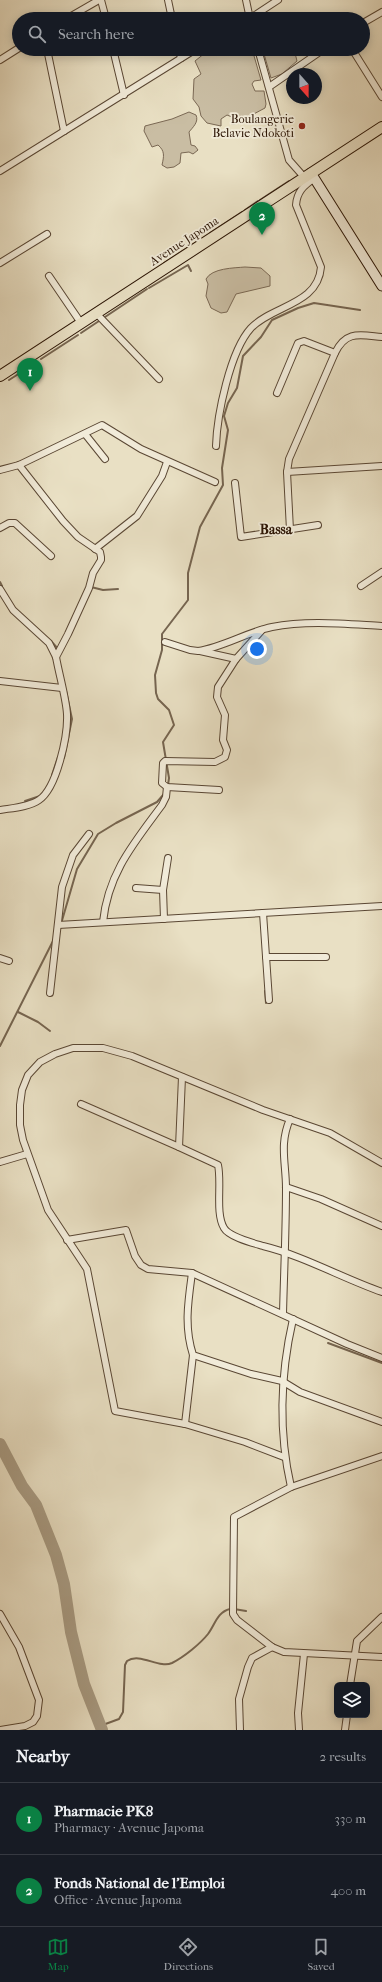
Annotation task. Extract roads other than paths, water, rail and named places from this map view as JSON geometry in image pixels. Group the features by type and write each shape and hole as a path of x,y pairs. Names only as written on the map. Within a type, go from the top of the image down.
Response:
{"main road":[{"name":"Avenue Japoma","path":"0,376 310,176 382,127"}],"street":[{"path":"79,12 100,0 104,12"},
{"path":"168,0 171,12"},
{"path":"246,0 248,12"},
{"path":"260,12 278,0"},
{"path":"370,19 382,12"},
{"path":"0,60 12,52"},
{"path":"48,56 64,131"},
{"path":"115,56 124,95"},
{"path":"0,171 184,56"},
{"path":"260,56 289,160 310,176 382,286"},
{"path":"269,87 314,56"},
{"path":"356,56 382,97"},
{"path":"216,446 217,422 227,386 227,375 243,340 251,329 261,320 306,297 320,274 321,267 296,205 297,195 310,176"},
{"path":"0,263 48,234"},
{"path":"49,276 81,323"},
{"path":"96,313 159,379"},
{"path":"290,530 287,472 293,448 335,353 341,342 353,335 382,337"},
{"path":"277,392 298,343 304,341 335,353"},
{"path":"0,470 19,465 85,434 100,425 103,425 125,440 167,462 215,482"},
{"path":"85,434 105,459"},
{"path":"95,548 137,516 162,476 167,462"},
{"path":"19,465 63,522 78,537 100,552 101,560 92,573 89,588 56,657"},
{"path":"287,472 382,466"},
{"path":"235,483 241,537 318,525"},
{"path":"0,528 9,523 15,523 50,556"},
{"path":"362,586 382,572"},
{"path":"0,589 13,610 49,643 56,657 67,712 67,722 56,772 45,794 38,801 0,810"},
{"path":"190,650 206,650 262,630 280,626 326,623 382,626"},
{"path":"219,790 167,788 162,783 164,762 215,762 226,757 227,750 223,740 225,711 217,692 236,659 262,630"},
{"path":"165,642 190,650 202,651 236,659"},
{"path":"0,681 62,688"},
{"path":"103,922 106,902 118,867 164,801 167,788"},
{"path":"50,993 58,925 59,902 62,887 73,855 89,834"},
{"path":"164,918 163,890 168,858"},
{"path":"136,888 163,890"},
{"path":"58,925 382,906"},
{"path":"263,913 269,1000"},
{"path":"266,957 326,957"},
{"path":"0,958 9,961"},
{"path":"284,1457 245,1442 185,1424 115,1411 87,1269 66,1240 48,1210 27,1154 20,1125 22,1090 28,1075 40,1062 55,1054 74,1048 103,1048 132,1056 290,1119 330,1133 382,1163"},
{"path":"179,1147 182,1077"},
{"path":"81,1104 218,1165 221,1217 225,1229 252,1243 284,1251 356,1283 382,1292"},
{"path":"284,1314 286,1187 284,1136 290,1119"},
{"path":"0,1162 27,1154"},
{"path":"286,1187 321,1199 382,1226"},
{"path":"66,1240 126,1230 131,1248 141,1265 148,1269 192,1273 347,1344 382,1358"},
{"path":"185,1424 193,1355 188,1339 186,1312 192,1273"},
{"path":"291,1488 282,1440 282,1381 293,1319"},
{"path":"193,1355 251,1374 282,1381 300,1392 382,1422"},
{"path":"382,1456 291,1488 234,1517 232,1614 237,1620 272,1647 284,1652 382,1657"},
{"path":"0,1614 19,1648 39,1700 37,1716 33,1722 24,1726 0,1730"},
{"path":"350,1682 357,1641 382,1616"},
{"path":"240,1730 239,1699 248,1666 252,1658 272,1647"},
{"path":"299,1730 298,1713 304,1654"},
{"path":"345,1730 346,1718"}],"waterway":[{"path":"260,200 289,181"},
{"path":"245,210 258,201"},
{"path":"210,233 242,212"},
{"path":"164,263 198,241"},
{"path":"149,288 188,265 191,271"},
{"path":"81,333 147,289"},
{"path":"168,785 169,778 163,742 174,725 169,710 158,699 156,693 155,675 162,650 162,634 188,600 188,573 200,527 223,485 222,468 228,430 224,416 228,403 237,388 243,356 261,337 272,320 298,308 314,303 360,310"},
{"path":"41,359 78,335"},
{"path":"23,371 28,368"},
{"path":"9,380 20,373"},
{"path":"0,582 2,586"},
{"path":"91,587 103,590 118,589"},
{"path":"51,641 59,650"},
{"path":"64,758 72,719 66,691"},
{"path":"52,775 58,757"},
{"path":"61,924 77,869 98,834 157,802 164,794"},
{"path":"25,801 40,796"},
{"path":"0,1046 54,939"},
{"path":"265,991 266,1003"},
{"path":"18,1012 38,1022 50,1031"},
{"path":"328,1343 382,1363"},
{"path":"0,1444 22,1486 36,1505 56,1555 64,1584 71,1632 84,1684 102,1730"},
{"path":"100,1726 119,1719 123,1712 125,1665 127,1661 138,1658 161,1664 172,1663 187,1654 201,1642 208,1634 219,1616 230,1609"},
{"path":"234,1609 246,1611"}],"place":[{"name":"Boulangerie Belavie Ndokoti","path":"302,126"},
{"name":"Fonds National de l'Emploi","path":"262,235"},
{"name":"Pharmacie PK8","path":"30,391"}],"district":[{"name":"Bassa","path":"276,529"}]}
